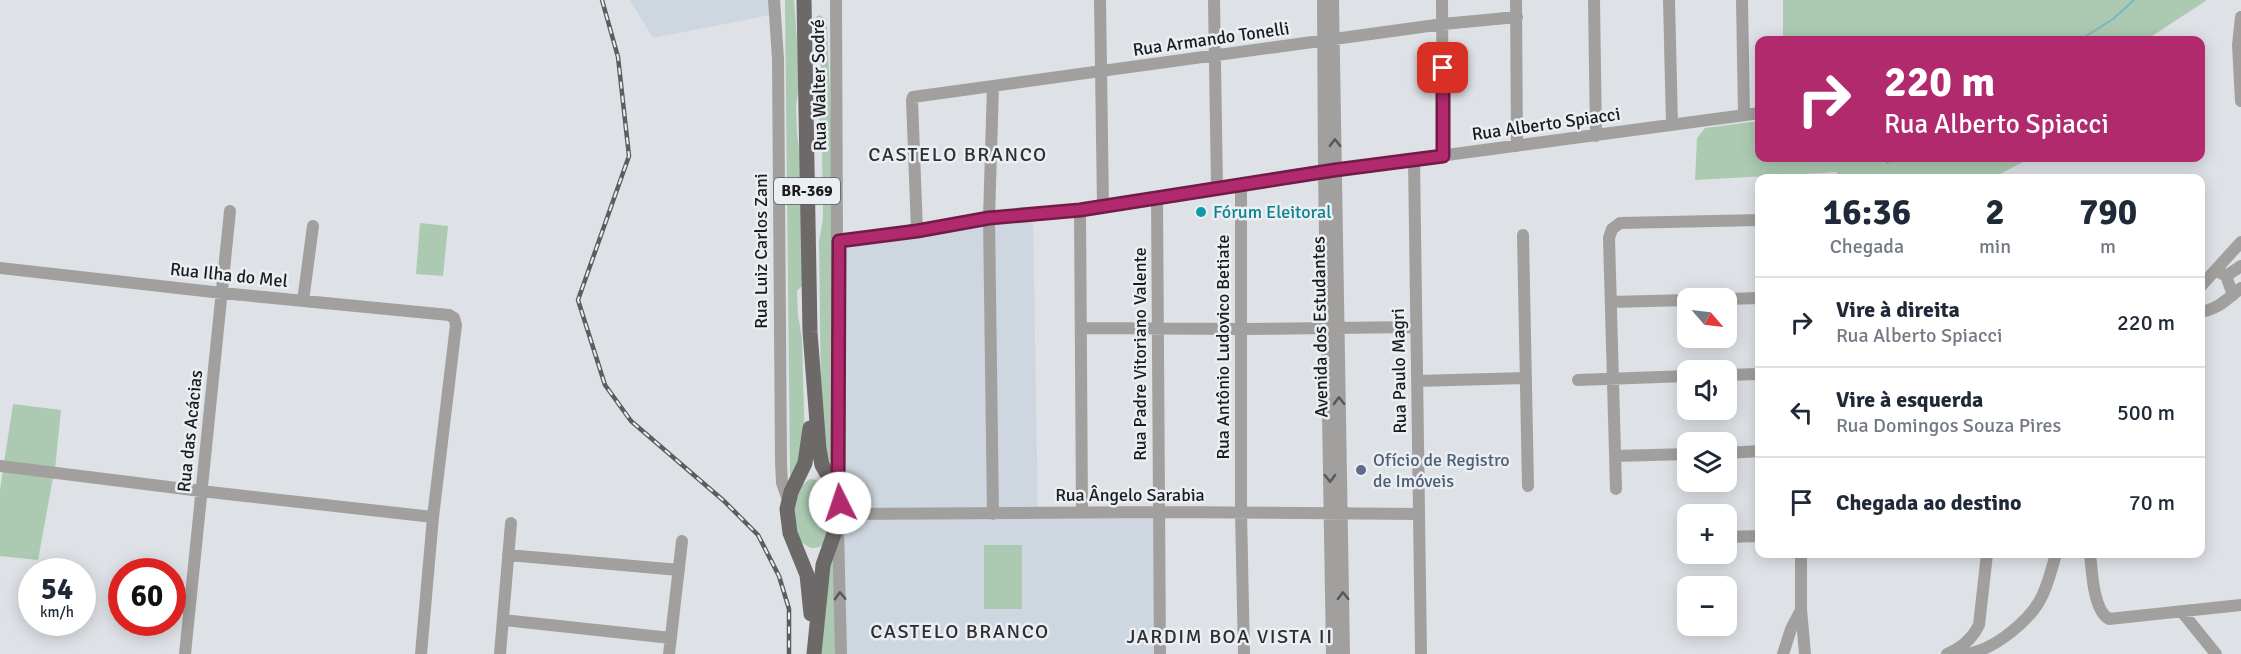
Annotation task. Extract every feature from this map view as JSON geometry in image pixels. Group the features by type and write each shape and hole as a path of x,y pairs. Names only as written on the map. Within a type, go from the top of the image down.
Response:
{"main road":[{"name":"BR-369","path":"804,0 809,321 813,381 822,465 835,487 840,521"},
{"name":"BR-369","path":"788,500 805,463 813,381"},
{"path":"799,478 819,472 835,487"},
{"path":"788,500 788,523 807,575 814,649"},
{"path":"814,649 823,565 829,543 840,521"},
{"path":"795,543 811,552 824,548 829,543"}],"street":[{"name":"Rua Luiz Carlos Zani","path":"774,0 778,58 781,462 782,483 788,500"},
{"name":"Rua Walter Sodré","path":"835,487 839,241 836,0"},
{"path":"1100,0 1103,206"},
{"path":"1214,0 1216,188"},
{"name":"Avenida dos Estudantes","path":"1323,0 1328,40 1336,514 1344,654"},
{"name":"Avenida dos Estudantes","path":"1328,40 1333,0"},
{"path":"1442,0 1443,156"},
{"path":"1516,0 1518,147"},
{"path":"1594,0 1596,136"},
{"path":"1669,0 1672,125"},
{"path":"1742,0 1744,114"},
{"name":"Rua Armando Tonelli","path":"917,231 912,100 914,97 1443,24 1517,17"},
{"path":"2241,17 2238,45 2241,101"},
{"path":"993,86 989,218 993,514"},
{"name":"Rua Alberto Spiacci","path":"839,241 917,231 989,218 1080,210 1241,184 1755,113"},
{"name":"Rua Paulo Magri","path":"1414,160 1421,654"},
{"name":"Rua Antônio Ludovico Betiate","path":"1241,184 1241,512 1244,654"},
{"name":"Rua Padre Vitoriano Valente","path":"1157,197 1160,654"},
{"path":"1080,210 1082,513"},
{"name":"Rua das Acácias","path":"185,654 230,211"},
{"path":"1616,489 1609,238 1612,229 1620,223 1755,220"},
{"path":"303,301 313,226"},
{"path":"1523,236 1528,486"},
{"path":"2221,273 2241,242"},
{"path":"2205,284 2221,273 2241,266"},
{"name":"Rua Ilha do Mel","path":"0,268 449,315 454,318 456,325 433,517"},
{"path":"2205,311 2216,308 2237,291 2221,273"},
{"path":"1737,299 1755,298"},
{"path":"1611,302 1677,300"},
{"path":"1081,328 1416,327"},
{"path":"1737,375 1755,374"},
{"path":"1578,380 1677,376"},
{"path":"1417,381 1526,378"},
{"path":"1737,453 1755,452"},
{"path":"1615,456 1677,454"},
{"path":"0,466 433,517 421,654"},
{"name":"Rua Ângelo Sarabia","path":"840,521 993,514 1158,512 1419,514"},
{"name":"Avenida dos Estudantes","path":"1332,654 1336,514"},
{"path":"840,521 841,654"},
{"path":"500,654 511,523"},
{"path":"1737,537 1755,536"},
{"path":"669,654 682,541"},
{"path":"508,555 679,570"},
{"path":"1801,558 1801,609 1805,654"},
{"path":"1947,654 1962,647 1979,625 1987,558"},
{"path":"1965,654 1973,653 1997,641 2023,624 2043,595 2055,558"},
{"path":"2091,558 2098,604 2103,616 2109,619 2241,605"},
{"path":"1784,654 1791,629 1801,609"},
{"path":"2182,612 2216,654"},
{"path":"503,620 671,638"},
{"path":"1797,654 1803,631"}],"shaded area":[{"path":"630,0 769,0 770,15 653,38"},
{"path":"1033,218 1038,517 1155,517 1156,654 843,654 839,241"}],"green space":[{"path":"785,0 794,0 800,80 796,106 801,162 802,286 797,291 802,338 805,447 790,477"},
{"path":"1783,0 2207,0 2152,36 1783,36"},
{"path":"819,15 826,19 827,25 831,116 836,473 825,464 821,400 819,241 823,219 822,146 818,111 821,74 819,30 816,28 816,17"},
{"path":"1755,122 1755,162 2023,162 2000,174 1837,174 1837,172 1755,174 1755,177 1695,180 1697,138 1705,128"},
{"path":"420,223 448,226 443,276 416,274"},
{"path":"13,404 61,410 55,470 4,463"},
{"path":"3,470 53,478 38,558 0,556 0,490"},
{"path":"810,479 824,484 832,496 835,510 834,524 829,537 821,546 811,548 800,540 795,515 799,491"},
{"path":"833,539 842,654 815,654"},
{"path":"984,545 1022,545 1022,609 984,609"}],"waterway":[{"path":"2086,36 2113,19 2134,0"}],"railway":[{"path":"602,0 618,57 629,156 578,300 605,385 631,421 724,501 758,535 779,576 789,609 789,654"}],"place":[{"name":"Fórum Eleitoral","path":"1201,212"},
{"name":"Ofício de Registro de Imóveis","path":"1361,470"}],"district":[{"name":"CASTELO BRANCO","path":"958,154"},
{"name":"CASTELO BRANCO","path":"960,631"},
{"name":"JARDIM BOA VISTA II","path":"1230,636"}],"route":[{"path":"840,503 838,493 839,241 917,231 989,218 1080,210 1335,170 1443,156 1443,68"}]}
